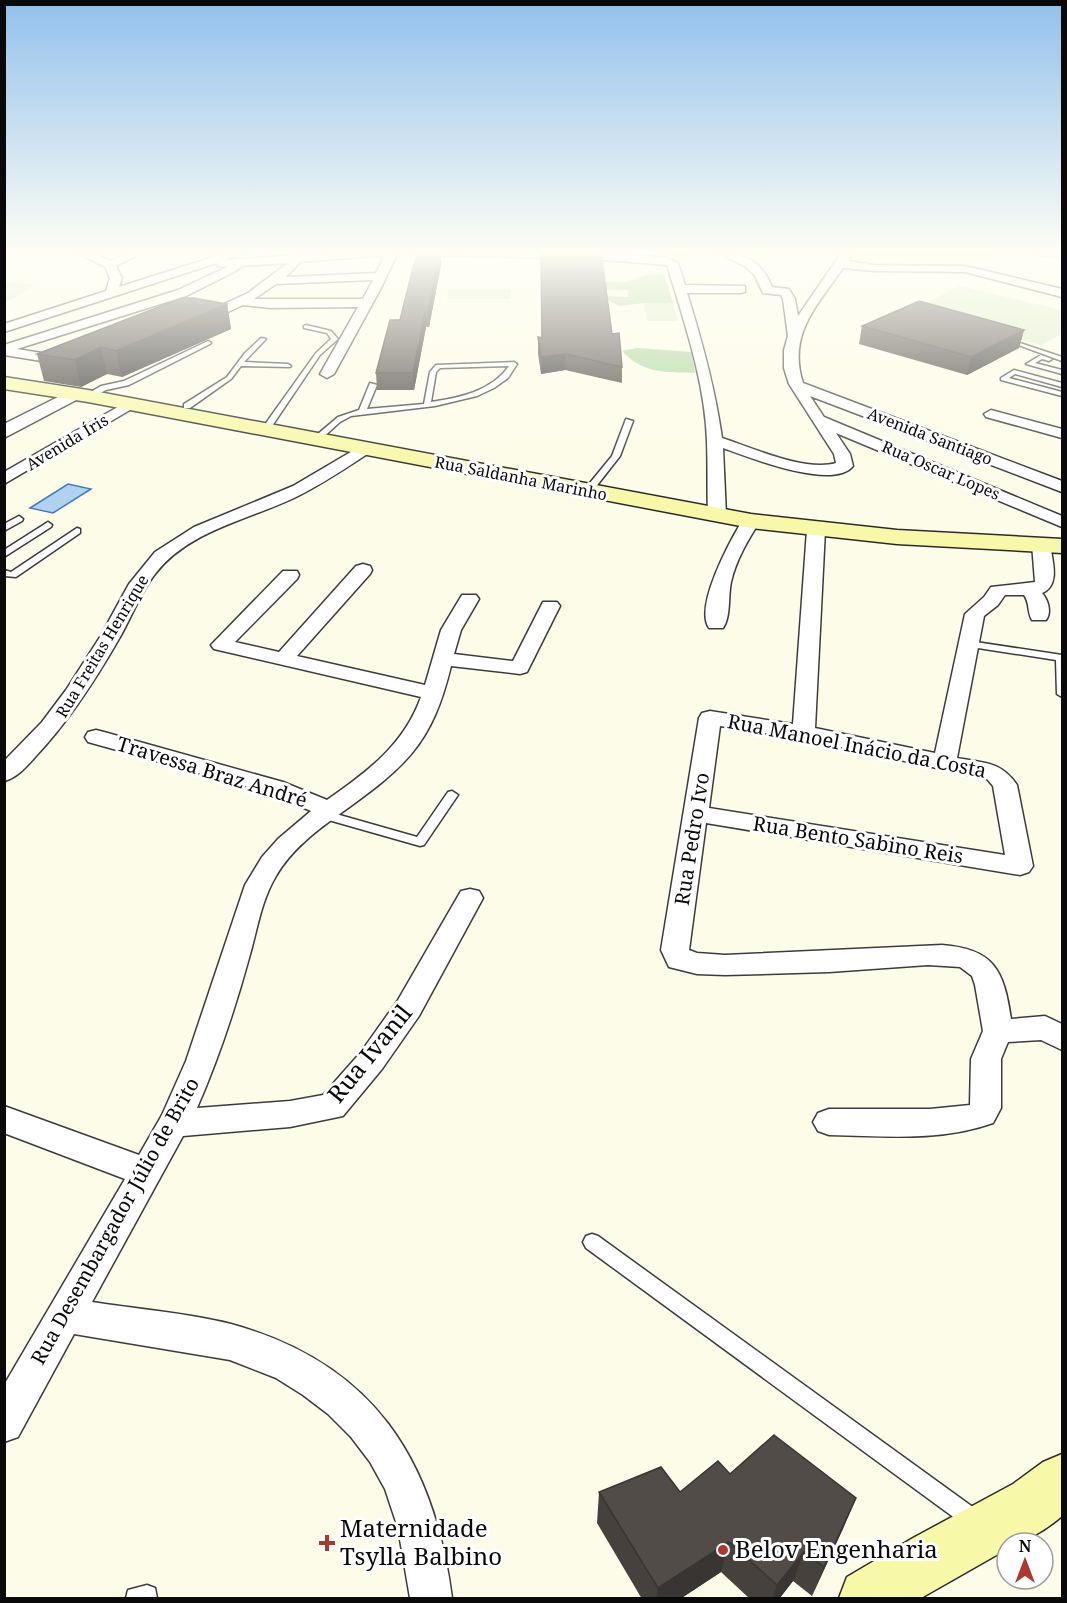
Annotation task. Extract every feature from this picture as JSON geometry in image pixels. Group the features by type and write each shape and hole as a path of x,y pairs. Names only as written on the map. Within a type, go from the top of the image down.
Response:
{"main road":[{"name":"Rua Saldanha Marinho","path":"4,383 130,404 182,409 266,430 717,515 816,530 1052,546"},
{"path":"868,1599 933,1558 1036,1503"}],"street":[{"path":"4,350 76,327"},
{"path":"327,374 354,327"},
{"path":"692,327 704,370 712,414 717,515"},
{"path":"715,441 811,468 833,470 846,464 845,459 797,386 789,368 794,335 793,327"},
{"path":"794,335 799,327"},
{"path":"4,350 57,359 84,351"},
{"name":"Avenida Santiago","path":"797,386 1062,487"},
{"path":"4,432 81,395"},
{"name":"Avenida Íris","path":"4,479 130,404"},
{"path":"991,414 1062,434"},
{"name":"Rua Oscar Lopes","path":"818,419 1062,522"},
{"name":"Rua Freitas Henrique","path":"4,774 53,726 110,636 140,581 160,557 176,544 200,531 303,487 366,448"},
{"path":"716,624 718,587 733,549 751,520"},
{"path":"804,732 816,530"},
{"path":"945,761 975,614 991,601 998,591 1015,588 1030,590 1042,586 1052,546"},
{"path":"284,659 363,570"},
{"path":"290,575 221,645 434,694"},
{"path":"1030,590 1038,600 1039,616"},
{"name":"Rua Desembargador Júlio de Brito","path":"4,1423 174,1123 196,1075 236,956 248,908 261,877 283,848 325,812 370,780 411,740 425,719 434,694 454,619 469,599"},
{"path":"444,659 520,668 530,643 550,606"},
{"name":"Rua Manoel Inácio da Costa","path":"710,718 804,732 990,771 1002,779 1012,815 1020,866"},
{"name":"Rua Pedro Ivo","path":"710,718 675,950 679,960 708,965 811,963 929,955 966,958 976,963 982,970 995,1003 998,1031"},
{"name":"Travessa Braz André","path":"96,737 275,787 325,812"},
{"name":"Rua Bento Sabino Reis","path":"697,814 1020,866"},
{"name":"Rua Ivanil","path":"174,1123 290,1114 332,1107 393,1031 417,994 470,898"},
{"path":"829,1122 926,1121 970,1118 982,1114 985,1108 986,1059 998,1031 1045,1028 1062,1038"},
{"path":"4,1119 145,1172"},
{"path":"64,1315 231,1342 275,1359 302,1373 342,1401 372,1431 394,1464 408,1495 431,1599"}],"lane":[{"path":"266,430 318,354 335,339 329,332 306,327"},
{"path":"1000,337 1062,361"},
{"path":"182,409 229,378 247,354 263,339"},
{"path":"81,395 126,383 208,343"},
{"path":"1062,361 1041,357 1029,364 1062,372"},
{"path":"240,364 288,366"},
{"path":"316,439 345,416 427,405 457,399 488,388 510,373 514,364 438,366 433,372 427,405"},
{"path":"1062,385 1014,372 1003,379 1062,394"},
{"path":"362,413 373,385"},
{"path":"588,490 616,456 629,421"},
{"path":"4,528 19,519"},
{"path":"4,554 48,525"},
{"path":"4,573 13,574 77,531"},
{"path":"969,644 1062,658 1062,694"},
{"path":"325,812 420,842 453,795"},
{"path":"592,1242 1036,1503"},
{"path":"136,1599 147,1596 147,1599"}],"green space":[{"path":"971,327 1062,327 1062,334 1041,345"},
{"path":"637,348 692,352 695,373 665,372 647,368 630,359 622,351"}],"water":[{"path":"68,484 91,489 53,513 30,508"}],"building":[{"path":"107,327 173,327 116,351 101,347 75,360 37,354"},
{"path":"388,327 422,327 413,373 376,373"},
{"path":"542,327 611,327 612,334 619,333 622,367 566,354 541,357 538,337 542,338"},
{"path":"865,327 1012,327 1024,330 971,357"},
{"name":"Belov Engenharia","path":"774,1435 856,1498 824,1567 804,1552 777,1585 729,1542 658,1588 599,1492 661,1467 680,1492 718,1461 730,1474"}],"place":[{"name":"Maternidade Tsylla Balbino","path":"327,1543"},
{"name":"Belov Engenharia","path":"723,1550"}]}
